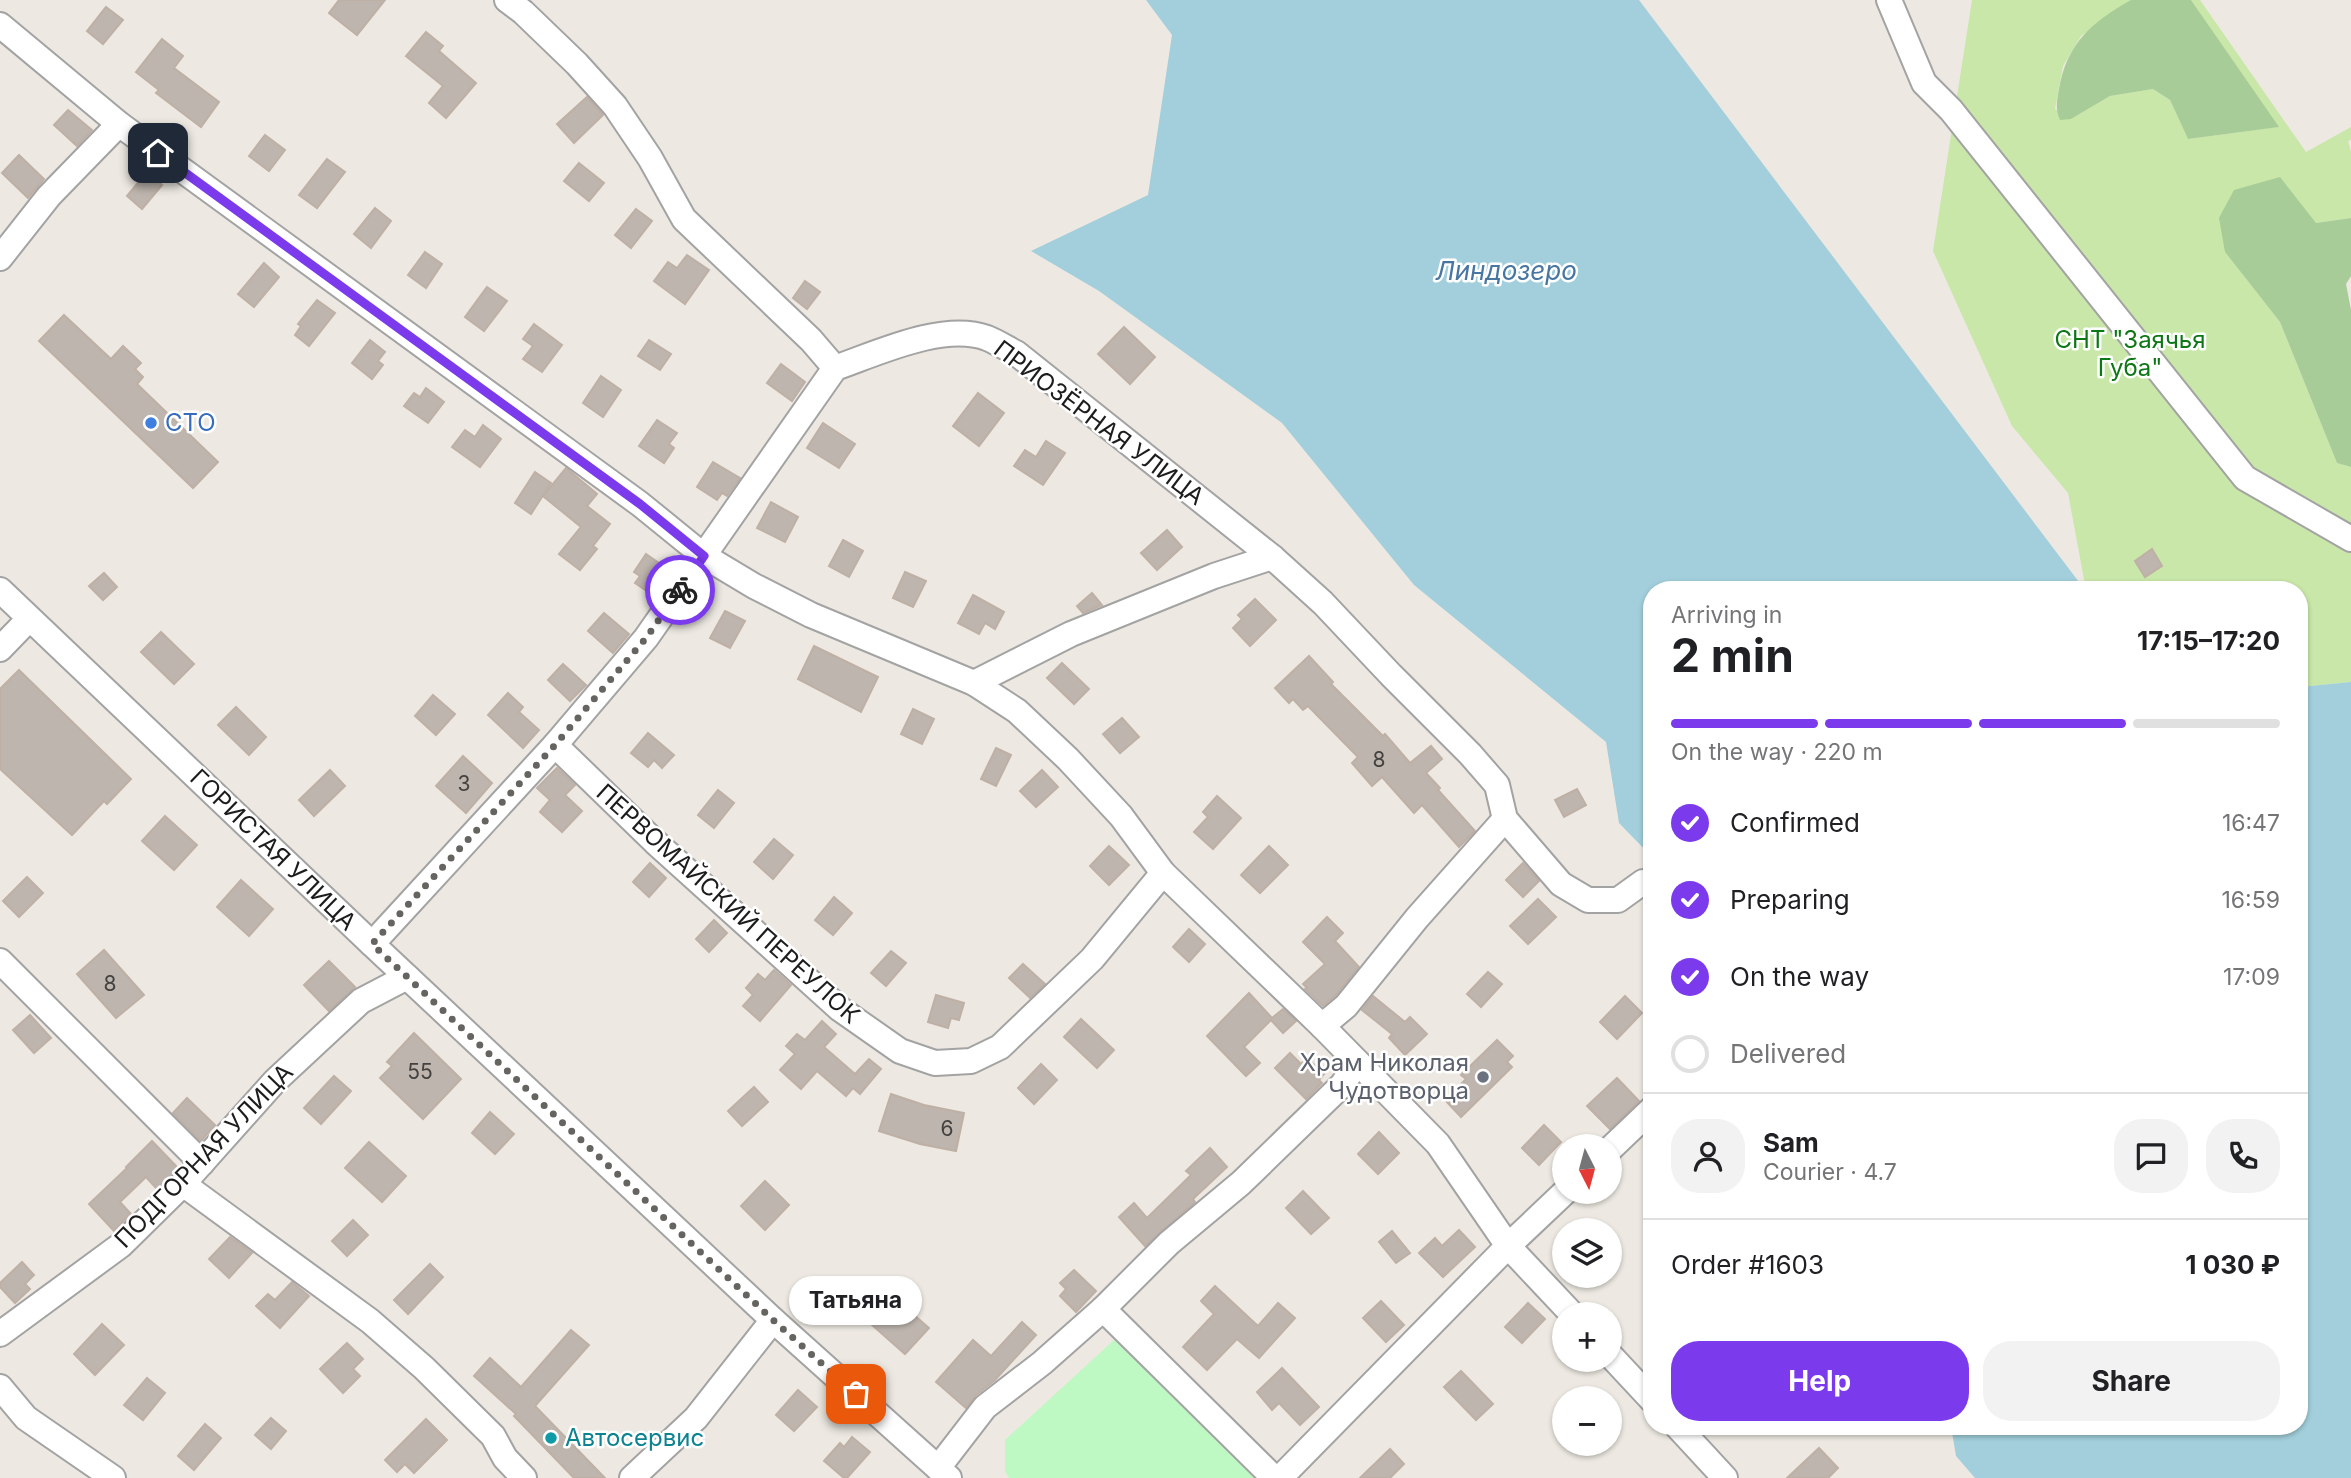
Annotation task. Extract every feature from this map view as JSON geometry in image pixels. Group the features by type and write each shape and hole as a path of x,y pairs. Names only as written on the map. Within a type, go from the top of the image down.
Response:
{"street":[{"path":"372,944 555,745 646,638 835,368 811,341 684,219 650,158 615,106 568,55 507,0"},
{"path":"1889,0 1924,83 1951,110 2245,478 2351,539"},
{"path":"0,25 119,124 640,504 704,556 754,586 811,615 974,683 1017,711 1068,759 1121,816 1163,873 1322,1026 1438,1144 1508,1246 1561,1302"},
{"path":"0,258 50,196 119,124"},
{"name":"ПРИОЗЁРНАЯ УЛИЦА","path":"835,368 913,341 950,333 986,337 1016,354 1272,557 1323,603 1497,785 1505,819 1561,884 1588,900 1618,900 1643,882"},
{"path":"974,683 1071,634 1214,576 1272,557"},
{"name":"ГОРИСТАЯ УЛИЦА","path":"0,590 773,1320 944,1473"},
{"path":"0,649 29,619"},
{"name":"ПЕРВОМАЙСКИЙ ПЕРЕУЛОК","path":"555,745 655,842 840,1009 900,1051 935,1063 971,1062 1000,1047 1093,959 1163,873"},
{"path":"1322,1026 1346,1006 1417,918 1505,819"},
{"path":"0,961 202,1163"},
{"name":"ПОДГОРНАЯ УЛИЦА","path":"0,1334 121,1245 183,1184 275,1081 361,1001 407,977"},
{"path":"944,1473 985,1407 1042,1363 1169,1244 1250,1174 1343,1084 1357,1062"},
{"path":"1622,1138 1643,1118"},
{"path":"183,1184 370,1321 424,1368 493,1436 505,1458 524,1478"},
{"path":"1280,1478 1552,1204"},
{"path":"1102,1309 1274,1478"},
{"path":"632,1478 696,1418 773,1320"},
{"path":"1622,1368 1643,1390"},
{"path":"0,1387 26,1418 113,1478"},
{"path":"1685,1435 1725,1478"}],"green space":[{"name":"СНТ \"Заячья Губа\"","path":"1972,0 2131,0 2081,36 2063,66 2055,109 2071,119 2110,96 2153,89 2170,100 2188,139 2278,127 2191,0 2200,0 2306,152 2351,127 2351,140 2348,141 2351,152 2351,218 2316,223 2225,252 2280,322 2337,463 2351,467 2351,682 2308,686 2308,581 2084,581 2068,493 2012,426 1933,251"},
{"path":"2131,0 2191,0 2279,127 2188,139 2170,100 2153,89 2110,96 2071,119 2060,120 2057,108 2059,89 2075,46 2093,26"},
{"path":"2280,177 2316,223 2351,218 2351,276 2346,284 2351,310 2351,467 2337,463 2280,322 2225,252 2219,218 2234,190"},
{"path":"1125,1337 1282,1478 1009,1478 1005,1471 1005,1440 1114,1340"}],"water":[{"name":"Линдозеро","path":"1146,0 1639,0 2078,581 1643,581 1643,848 1619,823 1606,742 1414,585 1282,423 1099,291 1031,251 1148,195 1172,35"},
{"path":"2351,682 2351,1478 1975,1478 1956,1456 1952,1435 2308,1435 2308,686"}],"building":[{"path":"339,0 385,0 357,35 329,13"},
{"path":"106,7 123,20 103,44 87,31"},
{"path":"426,32 443,46 439,51 476,83 446,118 429,103 443,86 406,56"},
{"path":"162,39 183,56 174,68 219,102 201,127 156,93 159,90 136,72"},
{"path":"587,97 603,115 574,143 557,124"},
{"path":"68,110 92,130 77,146 54,125"},
{"path":"265,135 285,150 269,171 249,156"},
{"path":"19,155 44,179 28,198 2,173"},
{"path":"327,159 345,172 317,208 299,195"},
{"path":"579,163 604,183 589,201 564,181"},
{"path":"147,172 162,185 142,209 127,196"},
{"path":"375,208 391,221 371,248 354,234"},
{"path":"636,209 652,221 631,248 615,235"},
{"path":"425,252 442,264 426,288 408,275"},
{"path":"687,255 709,270 685,304 654,281 668,262 677,268"},
{"path":"264,263 279,277 254,307 238,294"},
{"path":"805,281 820,292 807,309 793,298"},
{"path":"487,287 507,301 484,331 465,317"},
{"path":"317,300 335,313 309,346 295,335 301,326 298,324"},
{"name":"СТО","path":"64,315 111,359 123,346 141,363 135,369 143,377 137,384 218,462 193,488 39,341"},
{"path":"534,324 562,345 542,372 523,359 533,346 523,339"},
{"path":"1124,327 1155,357 1130,384 1098,354"},
{"path":"370,340 385,352 378,361 383,365 372,379 352,363"},
{"path":"649,340 671,354 660,370 638,356"},
{"path":"781,364 805,382 792,401 767,383"},
{"path":"601,376 621,390 603,417 583,403"},
{"path":"426,388 444,402 428,423 404,406 414,393 420,397"},
{"path":"978,393 1004,413 979,446 953,426"},
{"path":"657,420 677,433 669,444 674,448 664,463 639,446"},
{"path":"823,423 855,444 839,468 807,448"},
{"path":"483,425 501,439 480,467 452,447 465,430 475,437"},
{"path":"1046,441 1065,453 1043,485 1014,466 1025,450 1036,457"},
{"path":"713,462 740,478 727,496 722,493 717,500 697,487"},
{"path":"566,468 597,494 587,506 610,524 593,546 597,549 580,570 559,554 581,527 543,496"},
{"path":"535,472 551,483 531,514 515,503"},
{"path":"771,502 798,517 785,542 757,528"},
{"path":"1167,530 1182,547 1157,570 1141,553"},
{"path":"843,540 863,551 849,577 829,566"},
{"path":"2152,549 2162,566 2145,577 2135,561"},
{"path":"646,554 669,570 651,594 635,583 640,576 634,572"},
{"path":"905,572 926,581 913,607 893,598"},
{"path":"104,573 117,587 103,600 89,586"},
{"path":"1092,593 1102,605 1083,613 1077,606"},
{"path":"973,595 1004,612 995,629 985,623 979,634 958,623"},
{"path":"1255,599 1276,620 1250,646 1233,628 1242,619 1238,615"},
{"path":"725,611 745,621 730,648 710,638"},
{"path":"604,613 629,634 613,653 588,631"},
{"path":"161,632 194,664 174,684 141,652"},
{"path":"814,646 878,677 861,712 798,679"},
{"path":"1309,656 1333,682 1331,684 1383,736 1385,734 1410,763 1431,746 1442,759 1426,773 1475,831 1459,847 1422,805 1414,813 1382,777 1372,786 1352,763 1358,757 1308,706 1303,710 1293,699 1289,703 1275,688"},
{"path":"1062,663 1089,689 1074,704 1047,678"},
{"path":"563,664 586,685 570,701 548,680"},
{"path":"19,670 131,779 107,804 104,801 72,835 0,769 0,689"},
{"path":"508,693 523,707 519,712 539,730 523,748 488,715"},
{"path":"433,695 455,714 436,735 415,716"},
{"path":"236,707 266,737 249,755 218,725"},
{"path":"913,709 934,719 922,744 901,734"},
{"path":"1122,718 1139,737 1120,753 1103,734"},
{"path":"648,733 674,755 662,768 654,760 648,767 631,753"},
{"path":"996,748 1011,755 996,786 981,779"},
{"path":"463,756 492,783 466,813 436,786"},
{"path":"557,768 575,785 565,795 582,811 562,832 540,812 550,800 537,788"},
{"path":"330,770 345,786 314,816 299,800"},
{"path":"1042,770 1058,787 1036,807 1020,791"},
{"path":"1577,789 1586,805 1564,817 1555,800"},
{"path":"718,790 734,803 714,828 698,815"},
{"path":"1217,796 1241,818 1213,849 1194,832 1208,817 1203,812"},
{"path":"165,816 197,845 174,870 142,841"},
{"path":"774,839 793,855 773,879 754,862"},
{"path":"1109,846 1129,865 1109,885 1090,866"},
{"path":"1269,846 1288,865 1260,893 1241,875"},
{"path":"650,863 666,878 649,897 633,882"},
{"path":"1523,863 1539,881 1523,897 1506,880"},
{"path":"27,877 43,893 19,917 3,901"},
{"path":"241,880 273,909 249,936 217,907"},
{"path":"834,897 852,913 833,935 815,920"},
{"path":"1538,899 1556,917 1528,944 1510,926"},
{"path":"1327,917 1343,933 1335,941 1359,967 1323,1006 1303,984 1325,964 1303,942"},
{"path":"714,920 727,933 709,952 696,939"},
{"path":"1189,929 1205,944 1189,962 1173,947"},
{"path":"104,950 144,995 116,1018 77,974"},
{"path":"891,951 906,963 886,986 871,973"},
{"path":"329,961 355,987 329,1011 304,985"},
{"path":"1023,964 1045,984 1030,998 1009,978"},
{"path":"774,970 791,985 760,1021 743,1006 753,995 746,988 758,974 765,980"},
{"path":"1488,972 1502,984 1481,1007 1467,994"},
{"path":"1249,993 1272,1018 1283,1009 1296,1021 1283,1033 1271,1020 1244,1047 1260,1063 1246,1076 1207,1036"},
{"path":"936,995 964,1003 959,1020 951,1018 948,1028 928,1022"},
{"path":"1373,996 1405,1022 1410,1017 1427,1034 1405,1055 1389,1038 1392,1034 1362,1010"},
{"path":"1625,996 1642,1013 1617,1039 1600,1022"},
{"path":"30,1015 51,1038 34,1053 13,1030"},
{"path":"1081,1019 1114,1050 1097,1068 1064,1037"},
{"path":"822,1021 836,1034 824,1047 855,1074 869,1059 881,1069 860,1094 853,1088 846,1096 817,1071 801,1089 780,1070 795,1054 786,1046 797,1034 805,1040"},
{"path":"414,1033 461,1079 423,1119 380,1078 392,1066 387,1062"},
{"name":"Храм Николая Чудотворца","path":"1497,1040 1513,1056 1507,1062 1512,1067 1461,1117 1445,1100 1466,1079 1461,1075"},
{"path":"1290,1053 1301,1064 1307,1058 1324,1074 1319,1080 1322,1083 1306,1099 1275,1068"},
{"path":"1041,1064 1057,1080 1034,1104 1018,1088"},
{"path":"334,1076 351,1091 321,1124 304,1108"},
{"path":"1617,1078 1639,1101 1610,1129 1587,1106"},
{"path":"754,1087 768,1102 742,1126 728,1111"},
{"path":"891,1094 924,1105 964,1113 956,1151 920,1144 879,1131"},
{"path":"187,1098 215,1125 201,1141 173,1113"},
{"path":"490,1112 514,1134 495,1154 472,1133"},
{"path":"1544,1125 1553,1134 1552,1151 1539,1165 1522,1148"},
{"path":"1379,1132 1399,1153 1378,1174 1358,1154"},
{"path":"152,1141 178,1168 157,1189 146,1177 120,1202 131,1214 114,1231 89,1204"},
{"path":"369,1142 406,1176 382,1202 345,1168"},
{"path":"1210,1148 1227,1167 1193,1199 1195,1202 1145,1246 1119,1217 1134,1203 1147,1218 1191,1175 1186,1171"},
{"path":"765,1181 789,1205 765,1230 741,1206"},
{"path":"1303,1191 1329,1218 1311,1234 1286,1208"},
{"path":"353,1220 368,1235 347,1256 332,1241"},
{"path":"1459,1230 1475,1247 1443,1277 1419,1253 1435,1238 1442,1246"},
{"path":"1392,1231 1410,1253 1396,1263 1379,1242"},
{"path":"230,1237 252,1253 229,1278 209,1259"},
{"path":"22,1262 34,1275 25,1284 30,1289 15,1303 0,1287 0,1283"},
{"path":"430,1264 443,1277 408,1314 394,1300"},
{"path":"1074,1270 1096,1291 1076,1312 1060,1296 1066,1289 1060,1283"},
{"path":"292,1282 309,1296 280,1328 256,1306 268,1294 275,1300"},
{"path":"1215,1286 1258,1326 1278,1303 1295,1318 1259,1358 1237,1339 1207,1370 1183,1347 1214,1314 1201,1301"},
{"path":"896,1299 929,1328 905,1354 872,1325"},
{"path":"1381,1301 1404,1325 1386,1342 1363,1318"},
{"path":"1528,1303 1545,1319 1522,1343 1505,1327"},
{"path":"1022,1322 1036,1335 966,1408 936,1382 973,1340 991,1356"},
{"path":"102,1324 124,1345 95,1375 74,1354"},
{"path":"571,1330 589,1345 535,1406 605,1478 574,1478 514,1416 516,1414 474,1376 490,1358 521,1387"},
{"path":"347,1343 363,1359 353,1369 360,1376 343,1393 320,1369"},
{"path":"1282,1368 1319,1407 1300,1425 1279,1403 1272,1410 1257,1392"},
{"path":"1461,1371 1493,1404 1476,1420 1444,1387"},
{"path":"147,1378 165,1393 143,1420 124,1405"},
{"path":"798,1390 817,1407 794,1431 776,1415"},
{"path":"271,1418 286,1431 271,1449 255,1435"},
{"path":"426,1419 447,1440 414,1473 405,1464 397,1472 385,1460"},
{"path":"205,1424 221,1438 194,1470 178,1456"},
{"path":"852,1437 870,1452 847,1478 844,1478 824,1461 840,1443 844,1447"},
{"path":"1819,1448 1838,1468 1828,1478 1787,1478"},
{"path":"1390,1449 1404,1464 1390,1478 1360,1478"}],"way so far":[{"path":"680,590 646,638 555,745 372,944 773,1320 856,1394"}],"place":[{"name":"СТО","path":"151,423"},
{"name":"Храм Николая Чудотворца","path":"1483,1077"},
{"name":"Татьяна","path":"856,1394"},
{"name":"Автосервис","path":"551,1438"}],"route":[{"path":"158,153 640,504 704,556 680,590"}]}
